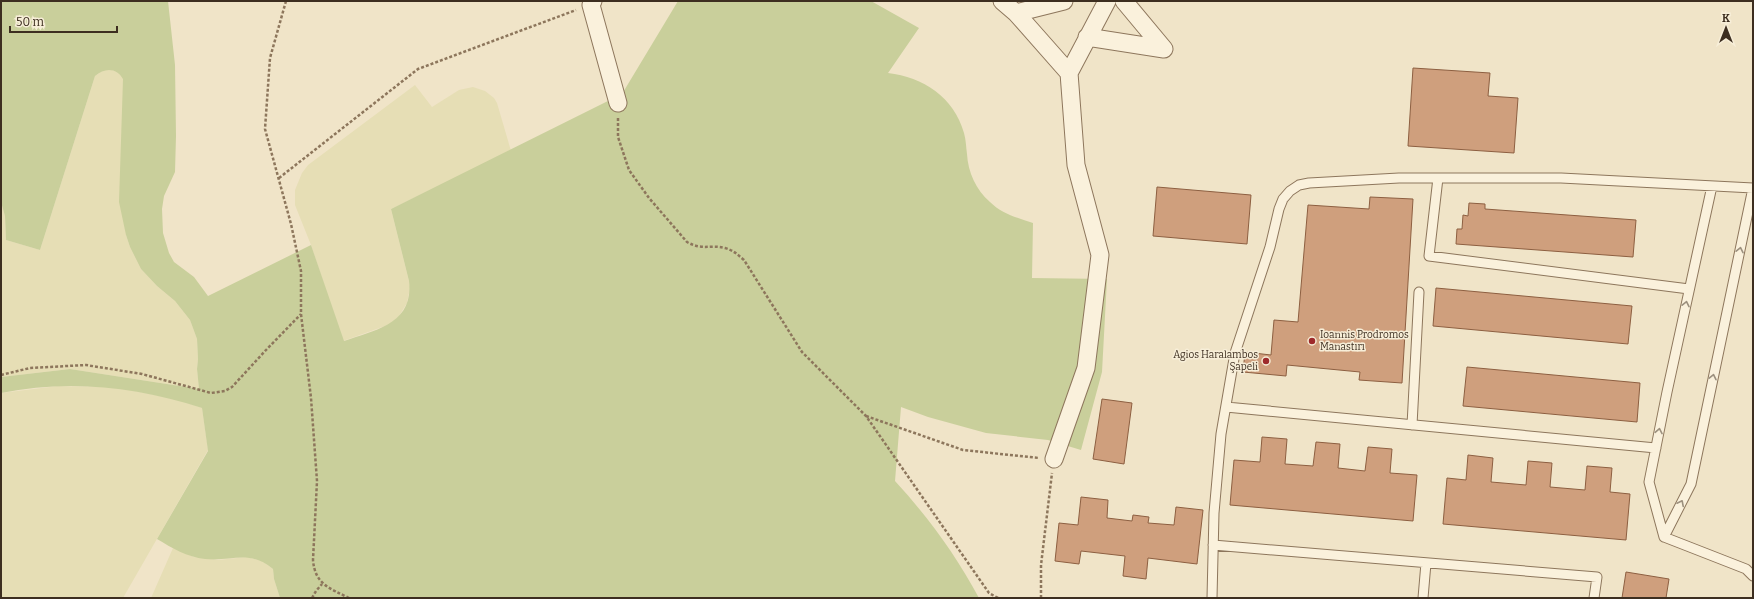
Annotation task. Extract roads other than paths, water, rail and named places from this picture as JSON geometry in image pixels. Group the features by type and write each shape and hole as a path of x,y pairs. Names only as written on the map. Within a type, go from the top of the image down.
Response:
{"street":[{"path":"1002,1 1016,13 1069,73"},
{"path":"1016,13 1064,1"},
{"path":"1054,459 1086,368 1100,255 1076,165 1069,73 1106,1"},
{"path":"1087,37 1164,49 1124,1"},
{"path":"592,3 618,103"}],"lane":[{"path":"1212,598 1215,506 1221,434 1235,353 1270,247 1278,208 1283,198 1290,191 1299,185 1309,182 1399,178 1562,178 1753,188 1691,484 1664,537"},
{"path":"1438,178 1429,256 1690,289"},
{"path":"1664,537 1649,482 1712,186"},
{"path":"1412,425 1419,292"},
{"path":"1226,407 1656,448"},
{"path":"1664,537 1746,569 1753,576"},
{"path":"1213,545 1597,577 1594,598"},
{"path":"1423,598 1426,563"}],"place":[{"name":"Ioannis Prodromos Manastırı","path":"1312,341"},
{"name":"Agios Haralambos Şapeli","path":"1266,361"}]}
